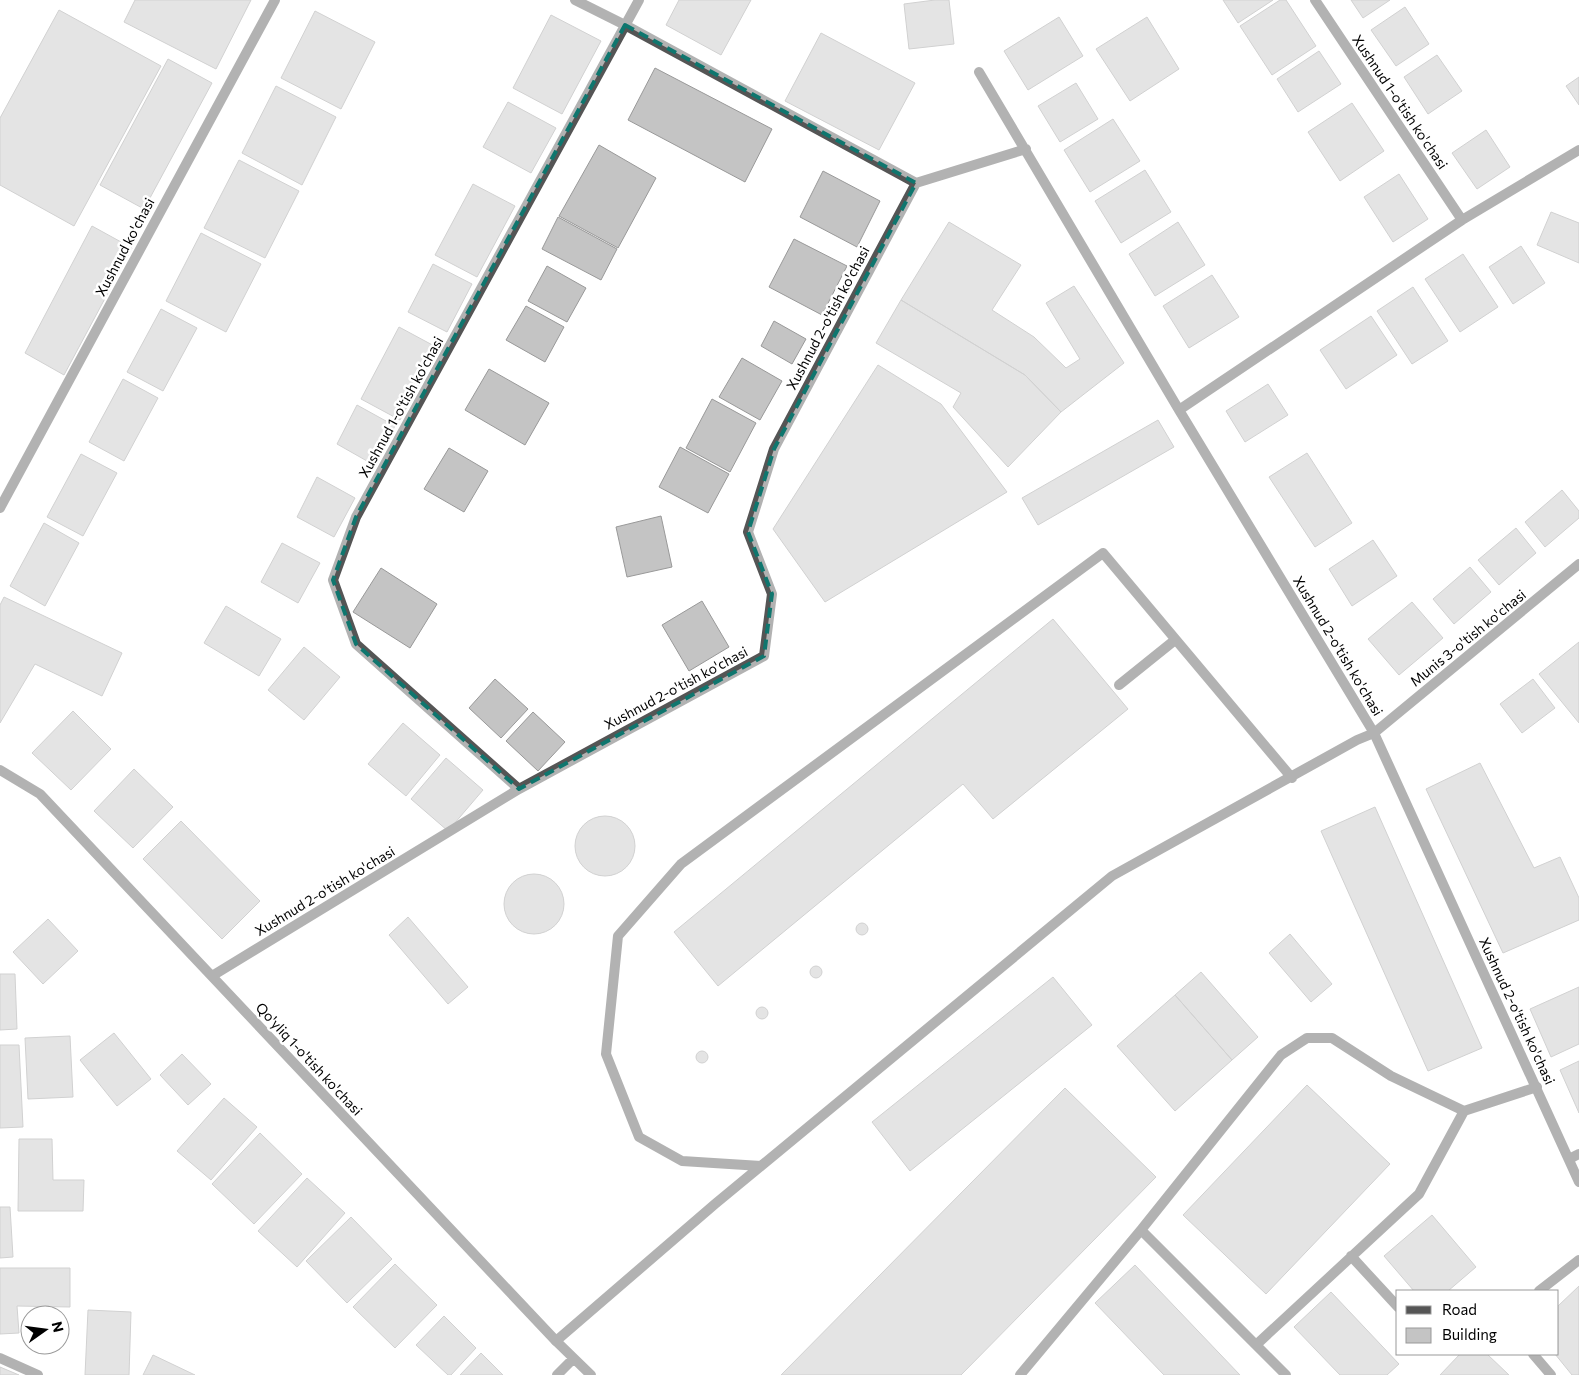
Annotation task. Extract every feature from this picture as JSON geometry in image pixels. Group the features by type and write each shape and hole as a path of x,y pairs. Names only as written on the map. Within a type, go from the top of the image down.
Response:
{"street":[{"name":"Xushnud ko'chasi","path":"0,508 275,0"},
{"path":"575,0 625,25 916,184 1026,149"},
{"name":"Xushnud 1-o'tish ko'chasi","path":"519,789 356,644 333,580 356,517 639,0"},
{"name":"Xushnud 1-o'tish ko'chasi","path":"1315,0 1462,220"},
{"name":"Xushnud 2-o'tish ko'chasi","path":"979,72 1179,410 1374,733 1537,1087 1574,1156 1579,1182"},
{"path":"1179,410 1462,220 1579,150"},
{"name":"Xushnud 2-o'tish ko'chasi","path":"212,976 519,789 764,656 772,594 748,532 774,449 916,184"},
{"path":"762,1166 682,1161 639,1137 606,1054 618,936 681,864 1103,553 1292,778"},
{"name":"Munis 3-o'tish ko'chasi","path":"556,1341 762,1166 1112,876 1292,778 1357,740 1374,733 1579,564"},
{"path":"1119,685 1175,640"},
{"name":"Qo'yliq 1-o'tish ko'chasi","path":"0,770 40,794 573,1359 591,1375"},
{"path":"1023,1374 1281,1055 1308,1038 1332,1038 1391,1076 1464,1111"},
{"path":"1256,1345 1419,1194 1464,1111 1537,1087"},
{"path":"1141,1230 1286,1375"},
{"path":"1351,1256 1396,1305"},
{"path":"1540,1290 1579,1260"},
{"path":"1534,1355 1551,1375"},
{"path":"0,1358 38,1375"},
{"path":"557,1375 573,1359"}],"highlighted area":[{"path":"625,25 916,183 774,449 748,532 772,594 764,656 519,789 356,644 333,580 356,517"}],"building":[{"path":"135,0 251,0 216,69 124,22"},
{"path":"679,0 751,0 721,55 666,25"},
{"path":"949,0 954,44 909,49 904,4"},
{"path":"1223,0 1273,0 1238,23"},
{"path":"1280,0 1286,0 1316,46 1272,75 1240,26"},
{"path":"1351,0 1390,0 1363,18"},
{"path":"1405,7 1429,44 1396,66 1371,30"},
{"path":"59,10 161,66 74,226 0,185 0,118"},
{"path":"315,11 375,42 341,109 281,78"},
{"path":"551,15 601,41 562,114 513,88"},
{"path":"1059,17 1083,56 1028,90 1004,51"},
{"path":"1147,17 1179,69 1130,101 1096,49"},
{"path":"821,33 915,83 879,150 785,101"},
{"path":"1319,51 1341,84 1298,112 1277,79"},
{"path":"1437,55 1462,91 1428,114 1404,77"},
{"path":"168,59 212,83 144,209 100,185"},
{"path":"655,68 772,129 745,182 628,120"},
{"path":"1579,77 1579,105 1566,86"},
{"path":"1076,83 1098,119 1060,142 1038,106"},
{"path":"276,86 336,117 302,185 242,153"},
{"path":"508,102 556,128 531,173 483,147"},
{"path":"1352,103 1384,151 1340,181 1308,132"},
{"path":"1113,119 1140,161 1090,192 1064,150"},
{"path":"1486,130 1510,167 1477,189 1452,153"},
{"path":"599,145 656,178 618,248 559,216"},
{"path":"239,160 299,191 265,258 204,228"},
{"path":"1145,170 1171,212 1121,243 1095,201"},
{"path":"823,171 880,201 857,247 800,217"},
{"path":"1399,174 1428,219 1393,242 1364,197"},
{"path":"473,184 515,206 477,277 435,255"},
{"path":"1551,212 1579,223 1579,263 1537,245"},
{"path":"558,217 617,249 601,280 542,249"},
{"path":"949,222 1021,265 992,310 1034,337 1066,368 1080,359 1046,303 1074,286 1124,363 1061,412 1025,375 901,300"},
{"path":"1178,222 1205,265 1155,296 1129,254"},
{"path":"92,226 132,248 64,375 25,353"},
{"path":"201,233 261,264 226,332 166,301"},
{"path":"794,239 847,266 822,315 769,287"},
{"path":"1521,246 1545,283 1513,304 1489,267"},
{"path":"1463,254 1498,307 1460,332 1425,279"},
{"path":"433,264 472,284 447,332 408,312"},
{"path":"547,266 586,288 567,322 528,301"},
{"path":"1212,275 1239,317 1189,348 1163,306"},
{"path":"1413,287 1448,341 1412,364 1377,311"},
{"path":"901,300 1025,375 1061,412 1008,467 953,407 961,393 876,343"},
{"path":"526,306 564,327 545,362 506,340"},
{"path":"161,309 197,328 163,391 127,372"},
{"path":"1371,316 1397,355 1346,389 1320,350"},
{"path":"774,321 806,339 792,364 761,346"},
{"path":"399,327 438,348 400,420 361,399"},
{"path":"742,358 782,381 760,420 719,397"},
{"path":"878,365 941,404 1007,492 825,602 773,529"},
{"path":"489,369 549,403 525,445 465,410"},
{"path":"123,379 158,398 124,461 89,442"},
{"path":"1268,384 1288,415 1245,442 1226,411"},
{"path":"712,399 756,423 730,472 686,448"},
{"path":"357,405 395,426 374,465 337,444"},
{"path":"1158,420 1174,447 1038,525 1022,498"},
{"path":"680,447 729,474 708,513 659,487"},
{"path":"449,448 488,471 464,512 424,489"},
{"path":"1307,453 1352,523 1315,547 1269,477"},
{"path":"81,454 117,473 83,536 47,517"},
{"path":"317,477 355,498 334,537 297,517"},
{"path":"1562,490 1579,511 1579,518 1545,547 1525,522"},
{"path":"661,516 672,567 627,577 616,527"},
{"path":"44,523 79,543 45,606 10,586"},
{"path":"1516,528 1536,553 1499,585 1478,560"},
{"path":"1373,540 1397,576 1352,606 1329,569"},
{"path":"282,543 320,563 298,603 261,582"},
{"path":"1470,567 1491,592 1454,624 1433,599"},
{"path":"381,568 437,604 410,648 353,612"},
{"path":"4,597 122,653 102,696 35,664 0,723 0,605"},
{"path":"702,601 729,647 689,671 662,625"},
{"path":"1412,602 1443,638 1399,675 1368,639"},
{"path":"226,606 281,639 259,676 204,643"},
{"path":"1053,619 1128,709 993,819 963,784 718,986 674,932"},
{"path":"1579,642 1579,723 1539,674"},
{"path":"304,647 340,677 304,720 268,690"},
{"path":"495,679 528,709 501,738 469,708"},
{"path":"1533,679 1555,708 1522,733 1500,704"},
{"path":"73,711 111,749 71,790 32,753"},
{"path":"533,712 565,742 538,771 506,741"},
{"path":"403,723 440,755 406,796 368,764"},
{"path":"446,758 483,790 448,831 411,799"},
{"path":"1480,763 1534,868 1560,857 1579,898 1579,920 1503,953 1426,789"},
{"path":"134,769 173,807 133,848 94,811"},
{"path":"1375,807 1482,1048 1428,1071 1321,831"},
{"path":"599,816 611,816 622,821 630,829 635,840 633,858 622,871 611,876 599,876 588,871 580,863 575,852 575,840 580,829 588,821"},
{"path":"181,821 260,901 222,939 143,859"},
{"path":"528,874 540,874 551,879 559,887 564,898 562,916 551,929 540,934 528,934 517,929 509,921 504,910 504,898 509,887 517,879"},
{"path":"408,917 468,987 448,1004 389,935"},
{"path":"48,919 78,951 43,984 13,952"},
{"path":"860,923 864,923 868,929 864,935 860,935 856,931 856,927"},
{"path":"1290,934 1332,984 1311,1002 1269,953"},
{"path":"814,966 818,966 822,972 818,978 814,978 810,974 810,970"},
{"path":"1201,972 1258,1037 1232,1060 1175,995"},
{"path":"0,974 15,974 17,1029 0,1030"},
{"path":"1053,977 1092,1025 910,1171 872,1122"},
{"path":"1579,987 1579,1044 1551,1057 1530,1009"},
{"path":"1175,995 1232,1060 1175,1111 1117,1046"},
{"path":"760,1007 764,1007 768,1013 764,1019 760,1019 756,1015 756,1011"},
{"path":"114,1033 151,1079 117,1106 80,1060"},
{"path":"70,1036 73,1097 28,1099 25,1038"},
{"path":"0,1045 19,1045 23,1127 0,1128"},
{"path":"700,1051 704,1051 708,1057 704,1063 700,1063 696,1059 696,1055"},
{"path":"182,1054 211,1084 188,1105 160,1075"},
{"path":"1579,1061 1579,1113 1560,1070"},
{"path":"1307,1085 1390,1164 1266,1294 1183,1215"},
{"path":"1065,1088 1156,1177 961,1375 781,1375"},
{"path":"224,1098 257,1127 211,1180 177,1151"},
{"path":"260,1133 302,1174 254,1224 212,1184"},
{"path":"19,1139 52,1139 53,1180 84,1180 83,1211 18,1211"},
{"path":"307,1178 345,1213 297,1267 258,1231"},
{"path":"0,1207 10,1207 13,1257 0,1258"},
{"path":"1432,1215 1476,1267 1449,1290 1413,1290 1384,1256"},
{"path":"351,1217 392,1259 347,1303 306,1261"},
{"path":"395,1264 437,1305 395,1348 353,1307"},
{"path":"1135,1265 1240,1375 1164,1375 1095,1303"},
{"path":"0,1268 70,1268 70,1305 17,1306 19,1333 0,1334"},
{"path":"1579,1286 1579,1375 1572,1375 1556,1355 1559,1355 1559,1305"},
{"path":"1331,1292 1399,1364 1387,1375 1340,1375 1294,1327"},
{"path":"88,1310 131,1312 129,1375 85,1375"},
{"path":"444,1316 476,1348 451,1375 448,1375 416,1345"},
{"path":"481,1353 503,1375 460,1375"},
{"path":"153,1355 195,1375 143,1375"},
{"path":"1459,1355 1488,1355 1509,1375 1440,1375"},
{"path":"0,1367 19,1375 0,1375"}]}
